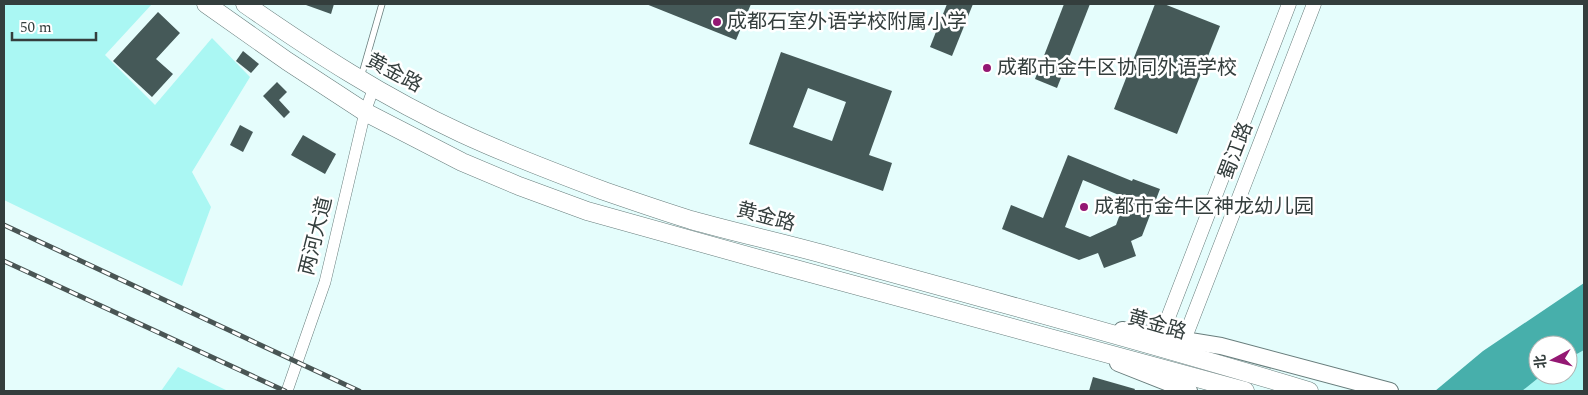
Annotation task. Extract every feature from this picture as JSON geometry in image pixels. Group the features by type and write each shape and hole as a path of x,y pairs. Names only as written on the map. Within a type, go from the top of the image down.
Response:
{"main road":[{"name":"黄金路","path":"206,4 287,61 365,112 462,162 519,186 587,211 1245,391"},
{"name":"黄金路","path":"245,4 367,83 458,132 499,150 632,200 690,219 788,244 1244,371 1309,391"},
{"path":"1063,321 1221,346 1390,391"},
{"path":"1067,343 1188,391"}],"street":[{"name":"蜀江路","path":"1161,336 1289,4"},
{"name":"蜀江路","path":"1184,340 1314,4"},
{"name":"两河大道","path":"287,391 325,282 365,112 367,83"}],"lane":[{"path":"367,83 382,4"}],"shaded area":[{"path":"4,4 152,4 105,55 155,105 212,38 250,77 192,172 211,207 182,286 4,200"},
{"path":"1584,283 1584,350 1578,353 1578,335 1528,335 1530,385 1522,391 1435,391 1483,351"},
{"path":"1584,350 1584,391 1522,391 1530,385 1578,385 1578,353"},
{"path":"178,367 228,391 161,391"}],"building":[{"path":"306,4 334,4 331,14"},
{"name":"成都石室外语学校附属小学","path":"646,4 751,4 736,40"},
{"path":"947,4 973,4 952,56 930,47"},
{"path":"1064,4 1090,4 1057,88 1035,79"},
{"path":"1155,4 1164,4 1220,26 1177,134 1114,109"},
{"path":"158,12 180,33 156,59 173,74 152,97 113,61"},
{"path":"243,51 259,64 251,73 236,61"},
{"path":"781,52 892,91 869,155 892,163 883,191 749,144","holes":["808,88 846,102 832,141 793,127"]},
{"path":"277,82 287,92 279,100 290,112 284,118 263,96"},
{"path":"240,125 253,132 243,152 230,145"},
{"path":"303,135 336,154 325,174 291,155"},
{"path":"1068,155 1132,181 1133,179 1160,189 1142,236 1131,241 1136,256 1104,268 1098,253 1079,260 1002,229 1011,205 1043,218","holes":["1083,180 1126,198 1116,225 1090,237 1065,227"]},
{"path":"1093,377 1135,389 1134,391 1089,391"}],"railway":[{"path":"4,225 359,391"},
{"path":"4,261 285,391"}],"place":[{"name":"成都石室外语学校附属小学","path":"717,22"},
{"name":"成都市金牛区协同外语学校","path":"987,68"},
{"name":"成都市金牛区神龙幼儿园","path":"1084,207"}]}
